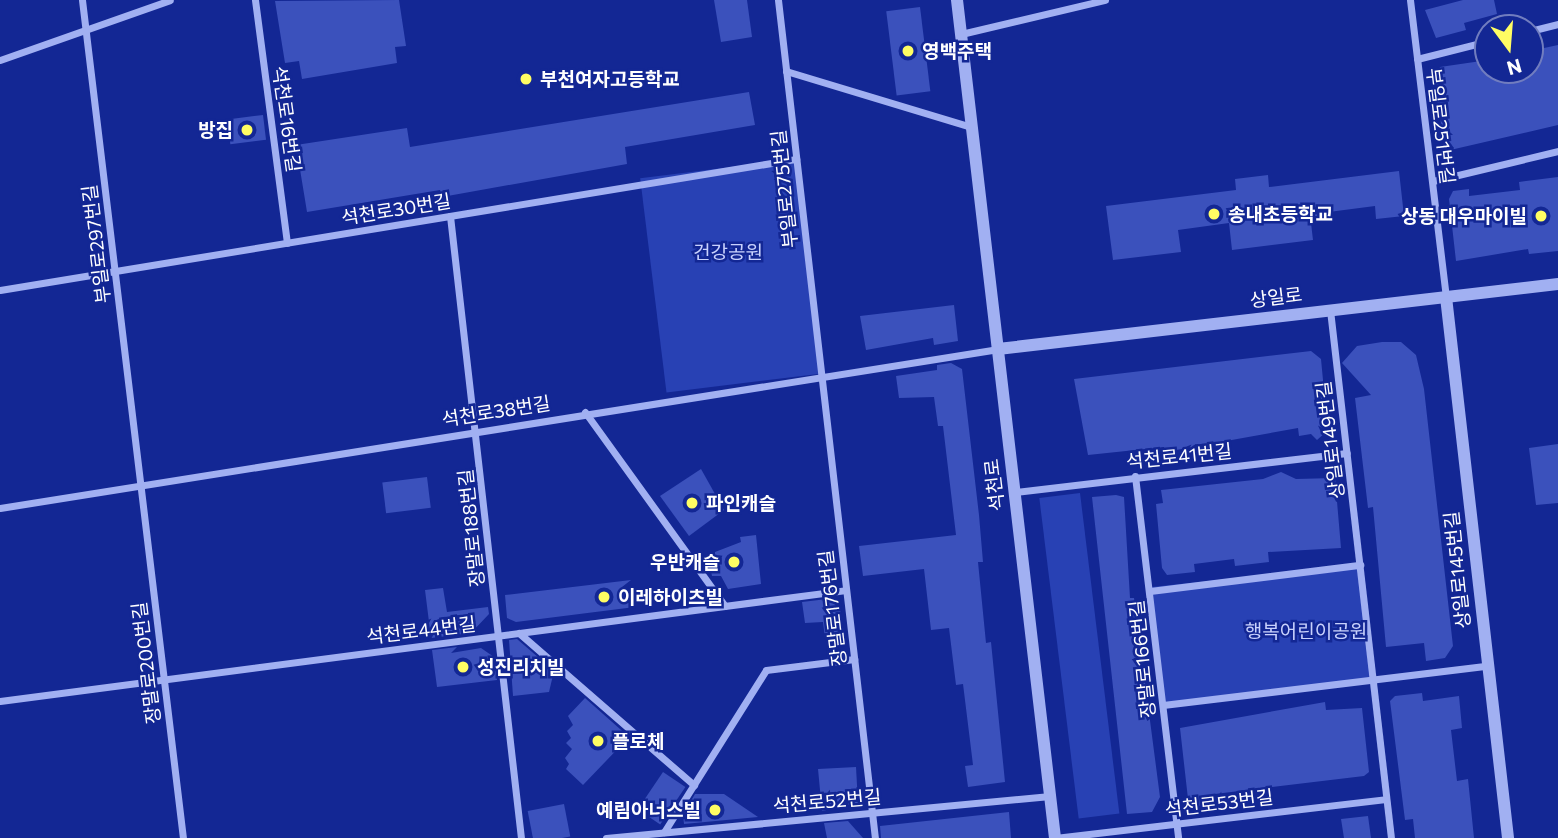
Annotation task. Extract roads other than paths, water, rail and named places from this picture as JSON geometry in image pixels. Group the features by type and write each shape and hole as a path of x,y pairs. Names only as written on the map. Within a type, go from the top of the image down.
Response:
{"street":[{"name":"부일로297번길","path":"82,0 141,485"},
{"path":"0,60 170,0"},
{"name":"석천로16번길","path":"255,0 287,243"},
{"name":"부일로275번길","path":"778,0 821,374"},
{"name":"석천로","path":"957,0 1055,838"},
{"path":"961,34 1105,0"},
{"name":"부일로251번길","path":"1410,0 1446,297"},
{"path":"1417,59 1474,45"},
{"path":"786,71 972,127"},
{"path":"1433,181 1558,151"},
{"name":"석천로30번길","path":"0,290 796,159"},
{"name":"장말로188번길","path":"450,216 521,838"},
{"name":"상일로","path":"998,349 1558,284"},
{"name":"상일로145번길","path":"1446,297 1508,838"},
{"name":"상일로149번길","path":"1330,310 1391,838"},
{"name":"석천로38번길","path":"0,508 821,374 998,349"},
{"name":"장말로176번길","path":"821,374 875,838"},
{"path":"585,412 725,606"},
{"name":"석천로41번길","path":"1015,492 1347,453"},
{"name":"장말로166번길","path":"1135,476 1178,838"},
{"name":"장말로200번길","path":"141,485 183,838"},
{"path":"1150,591 1360,565"},
{"name":"석천로44번길","path":"0,701 846,590"},
{"path":"519,633 694,785"},
{"path":"664,832 765,670 854,660"},
{"path":"1163,705 1373,682 1487,666"},
{"name":"석천로52번길","path":"606,838 1050,796"},
{"name":"석천로53번길","path":"1055,838 1386,799"}],"place":[{"name":"영백주택","path":"908,51"},
{"name":"부천여자고등학교","path":"526,79"},
{"name":"방집","path":"247,130"},
{"name":"송내초등학교","path":"1214,214"},
{"name":"상동 대우마이빌","path":"1541,216"},
{"name":"파인캐슬","path":"692,503"},
{"name":"우반캐슬","path":"734,562"},
{"name":"이레하이츠빌","path":"604,597"},
{"name":"성진리치빌","path":"463,667"},
{"name":"플로체","path":"598,741"},
{"name":"예림아너스빌","path":"715,810"}],"park label":[{"name":"건강공원","path":"728,252"},
{"name":"행복어린이공원","path":"1306,631"}]}
